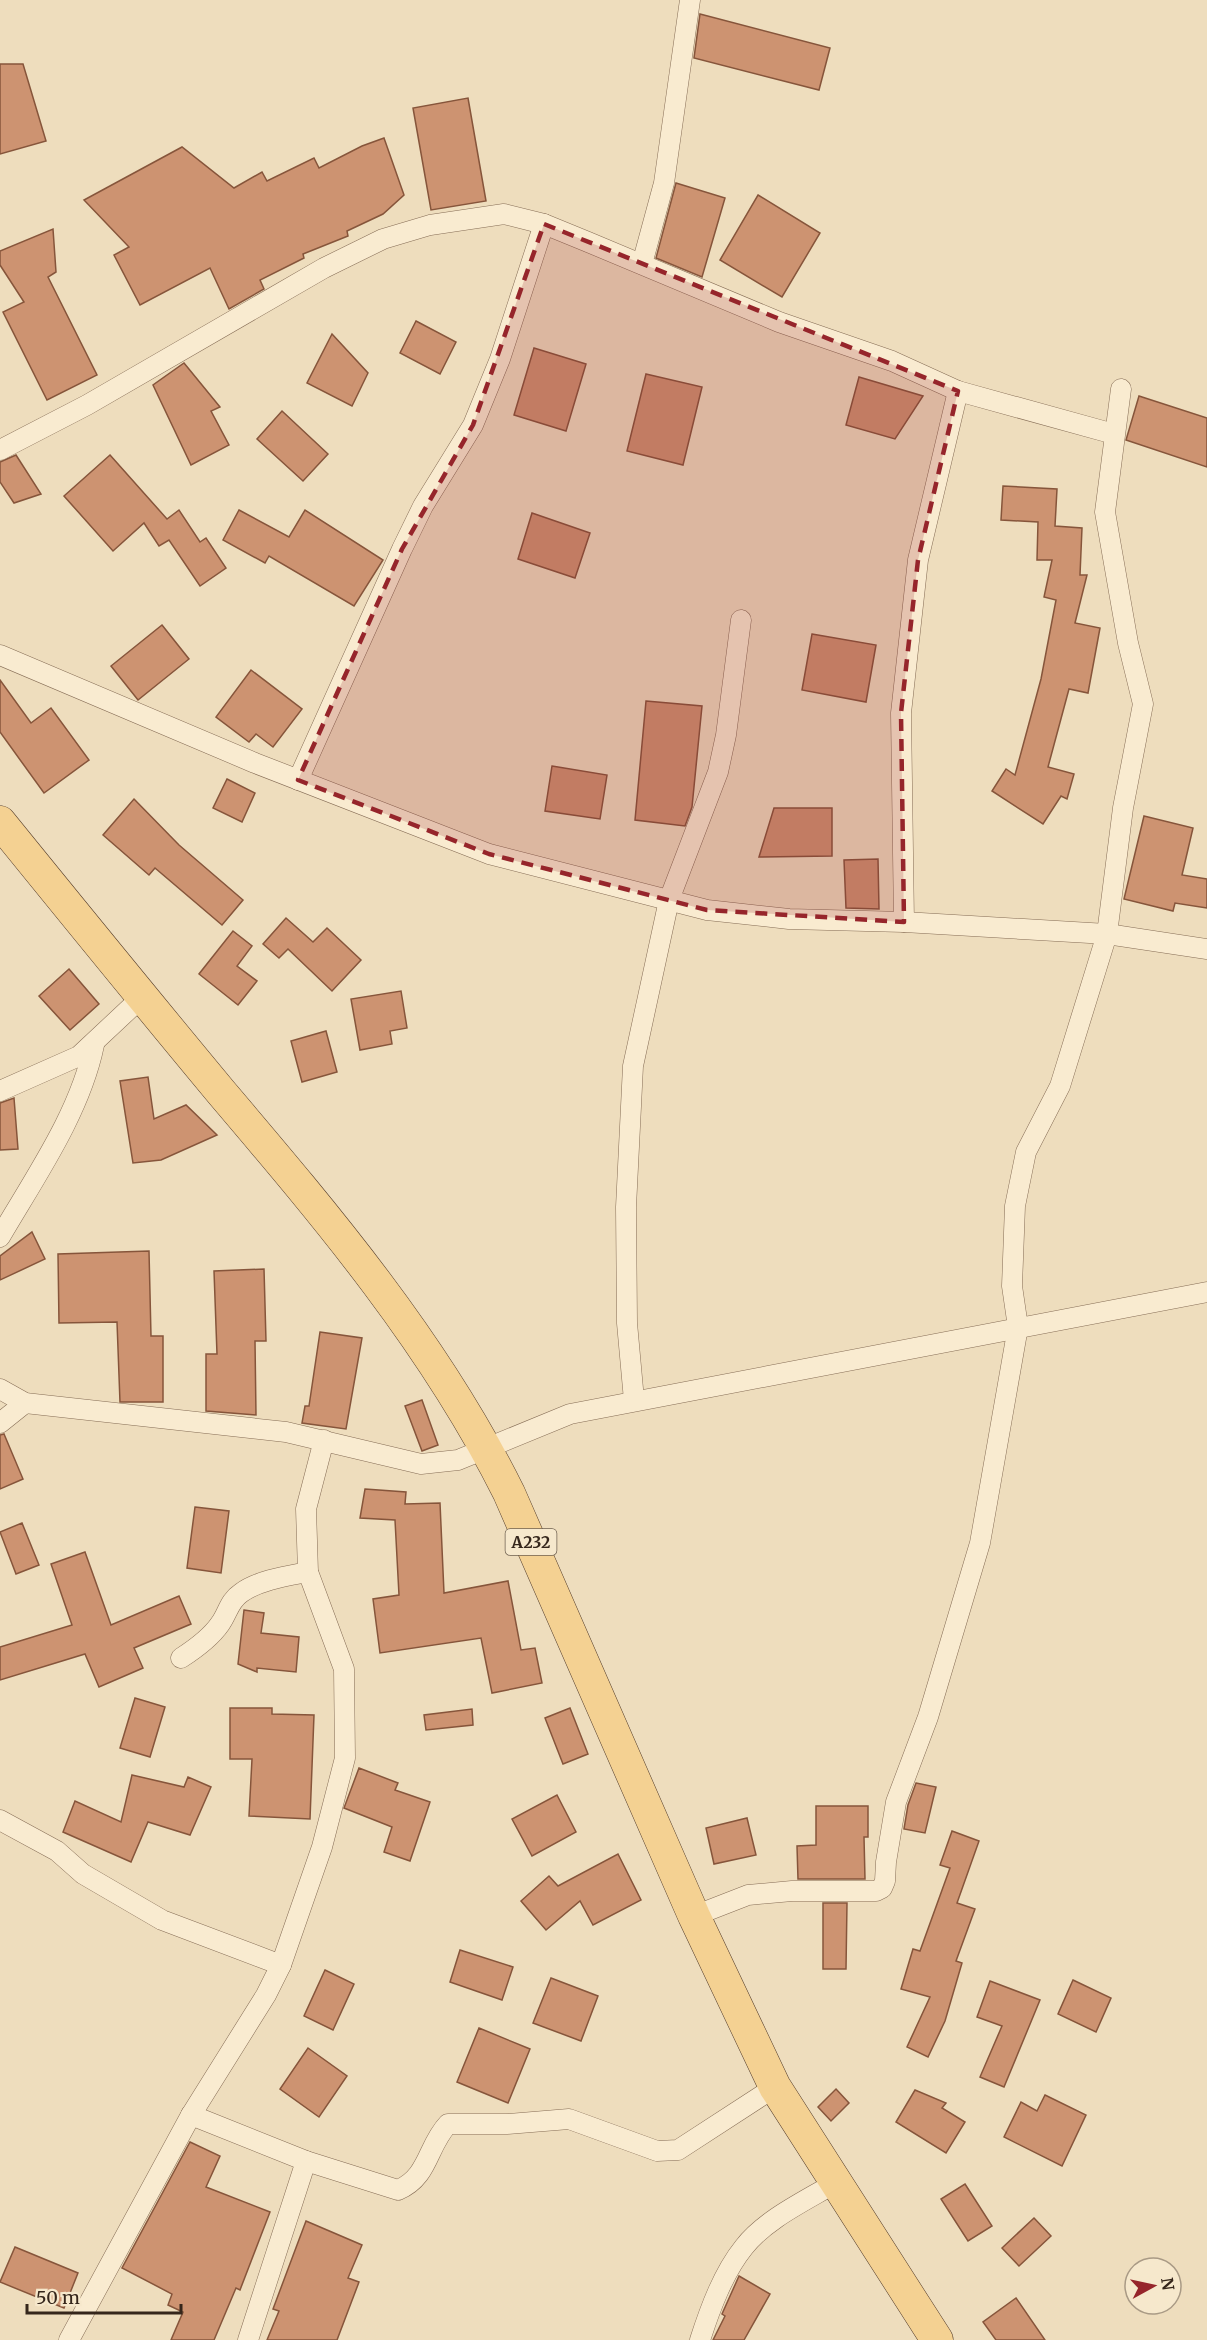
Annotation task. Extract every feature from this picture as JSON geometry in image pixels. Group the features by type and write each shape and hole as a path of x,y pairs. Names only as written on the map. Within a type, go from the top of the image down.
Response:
{"main road":[{"name":"A232","path":"0,822 142,997 334,1226 428,1353 487,1448 522,1522 694,1916 775,2087 937,2340"}],"street":[{"path":"642,264 664,183 690,0"},
{"path":"0,450 87,405 324,267 383,239 430,225 478,216 504,214 544,224 779,322 892,361 958,391 1114,434"},
{"path":"298,780 423,506 473,424 500,359 544,224"},
{"path":"694,1916 748,1895 792,1891 876,1891 882,1888 885,1881 896,1802 928,1717 980,1543 1018,1327 1011,1286 1015,1206 1026,1152 1060,1086 1107,934 1123,808 1143,704 1128,643 1105,513 1121,389"},
{"path":"904,922 901,713 918,560 958,391"},
{"path":"634,1400 627,1312 627,1207 633,1066 669,900 718,772 726,735 741,620"},
{"path":"0,655 298,780 489,854 707,910 789,919 904,922 1107,934 1207,949"},
{"path":"0,1091 79,1056 94,1045 142,997"},
{"path":"0,1237 59,1133 88,1073 94,1045"},
{"path":"0,1389 25,1403 286,1432 421,1464 458,1460 570,1414 1207,1292"},
{"path":"0,1423 25,1403"},
{"path":"69,2340 191,2115 266,1995 281,1965 322,1847 345,1758 344,1669 308,1572 306,1509 324,1440"},
{"path":"182,1658 197,1647 220,1624 230,1604 242,1592 267,1582 308,1572"},
{"path":"0,1820 57,1851 82,1874 162,1920 281,1965"},
{"path":"191,2115 306,2161 398,2190 418,2178 440,2132 448,2124 507,2124 569,2120 657,2151 678,2150 775,2087"},
{"path":"248,2340 306,2161"},
{"path":"700,2340 729,2270 744,2246 776,2219 835,2183"}],"highlighted area":[{"path":"544,224 958,391 918,560 901,713 904,922 707,910 489,854 298,780 402,549 473,425"}],"building":[{"path":"700,14 830,48 819,90 694,58"},
{"path":"0,64 23,64 46,141 0,154"},
{"path":"468,98 486,201 431,210 413,108"},
{"path":"384,138 404,195 383,214 347,231 348,236 303,254 304,258 260,280 264,289 229,309 210,268 140,305 114,255 129,247 84,200 182,147 234,188 262,172 267,181 314,158 319,168 362,146"},
{"path":"676,183 725,198 702,277 656,258"},
{"path":"758,195 820,233 782,297 720,260"},
{"path":"53,229 56,272 48,277 97,375 47,400 3,312 24,302 0,265 0,251"},
{"path":"416,321 456,342 440,374 400,353"},
{"path":"332,334 368,373 352,406 307,383"},
{"path":"534,348 586,364 566,431 514,415"},
{"path":"184,363 220,407 211,411 229,445 191,465 153,385"},
{"path":"646,374 702,387 683,465 627,451"},
{"path":"859,377 923,396 895,439 846,425"},
{"path":"1139,396 1207,418 1207,467 1126,440"},
{"path":"282,411 328,454 303,481 257,439"},
{"path":"16,455 41,494 14,503 0,482 0,462"},
{"path":"110,455 167,519 179,510 200,542 206,538 226,568 200,586 169,540 159,546 144,523 113,551 64,496"},
{"path":"1003,486 1057,489 1055,526 1082,528 1080,575 1087,575 1075,623 1100,628 1088,693 1069,689 1048,767 1074,774 1067,799 1061,796 1043,824 992,791 1006,769 1015,775 1041,679 1056,600 1044,597 1052,560 1037,560 1038,522 1001,520"},
{"path":"239,510 289,537 305,510 383,560 354,606 269,556 265,563 223,540"},
{"path":"532,513 590,533 575,578 518,559"},
{"path":"162,625 189,659 138,700 111,666"},
{"path":"812,634 876,645 866,702 802,690"},
{"path":"251,670 302,709 273,747 256,734 249,742 216,717"},
{"path":"0,680 31,723 51,708 89,760 44,793 0,732"},
{"path":"646,701 702,706 692,807 685,826 635,820"},
{"path":"552,766 607,775 600,819 545,811"},
{"path":"227,779 255,793 242,822 213,808"},
{"path":"134,799 179,845 243,900 222,925 155,868 149,875 103,835"},
{"path":"774,808 832,808 832,856 759,857"},
{"path":"1144,816 1193,828 1182,875 1207,879 1207,908 1175,903 1173,911 1124,899"},
{"path":"878,859 879,909 846,908 844,860"},
{"path":"286,918 313,942 327,928 361,960 332,991 288,949 279,958 263,944"},
{"path":"233,931 252,946 237,966 257,981 238,1005 199,974"},
{"path":"69,969 99,1004 70,1030 39,996"},
{"path":"401,991 407,1028 390,1031 392,1044 360,1050 351,999"},
{"path":"326,1031 337,1072 302,1082 291,1041"},
{"path":"148,1077 154,1119 186,1105 217,1135 161,1160 133,1163 120,1081"},
{"path":"14,1098 18,1149 0,1150 0,1103"},
{"path":"32,1232 45,1259 0,1280 0,1256"},
{"path":"149,1251 151,1336 163,1336 163,1402 120,1402 117,1322 59,1323 58,1254"},
{"path":"264,1269 266,1341 255,1341 256,1415 206,1411 206,1354 217,1354 214,1271"},
{"path":"320,1332 362,1338 346,1429 302,1423 305,1406 309,1406"},
{"path":"422,1400 438,1445 422,1451 405,1406"},
{"path":"4,1434 23,1479 0,1489 0,1435"},
{"path":"365,1489 406,1492 405,1504 440,1503 444,1593 508,1581 521,1650 535,1648 542,1683 492,1693 481,1638 380,1653 373,1599 399,1595 395,1520 360,1518"},
{"path":"195,1507 229,1511 221,1573 187,1568"},
{"path":"22,1523 39,1565 16,1574 0,1532"},
{"path":"85,1552 111,1625 179,1596 191,1624 134,1648 143,1668 99,1687 85,1654 0,1680 0,1647 72,1625 51,1564"},
{"path":"244,1610 264,1613 261,1633 299,1637 296,1672 257,1668 257,1672 238,1664"},
{"path":"135,1698 165,1707 150,1757 120,1748"},
{"path":"230,1708 272,1708 272,1714 314,1715 310,1819 249,1816 252,1759 230,1759"},
{"path":"570,1708 588,1754 563,1764 545,1718"},
{"path":"472,1709 473,1725 426,1730 424,1715"},
{"path":"359,1768 398,1783 395,1790 430,1802 410,1861 384,1852 392,1827 344,1808"},
{"path":"132,1775 184,1787 188,1777 211,1787 190,1835 148,1822 131,1862 63,1832 75,1801 121,1822"},
{"path":"916,1783 936,1787 925,1833 904,1829 908,1805"},
{"path":"557,1795 576,1832 532,1856 512,1819"},
{"path":"816,1806 868,1806 868,1837 864,1837 865,1879 798,1879 797,1846 816,1845"},
{"path":"747,1818 756,1855 714,1864 706,1828"},
{"path":"952,1831 979,1841 957,1903 975,1909 956,1961 962,1963 945,2021 928,2057 907,2047 930,1997 901,1989 913,1949 920,1951 950,1868 940,1865"},
{"path":"618,1854 641,1900 593,1925 580,1901 546,1930 521,1901 549,1876 558,1886"},
{"path":"823,1903 847,1903 846,1969 823,1969"},
{"path":"460,1950 513,1967 502,2000 450,1982"},
{"path":"325,1970 354,1984 333,2030 304,2016"},
{"path":"551,1978 598,1996 581,2041 533,2023"},
{"path":"1073,1980 1111,1998 1096,2032 1058,2014"},
{"path":"990,1981 1040,2000 1004,2087 980,2077 1002,2026 977,2017"},
{"path":"479,2028 530,2049 508,2103 457,2082"},
{"path":"308,2048 347,2076 319,2117 280,2089"},
{"path":"836,2089 849,2103 831,2121 818,2107"},
{"path":"915,2090 946,2103 942,2108 965,2122 946,2153 896,2122"},
{"path":"1045,2095 1086,2115 1062,2166 1004,2137 1021,2102 1037,2111"},
{"path":"190,2142 220,2156 206,2187 270,2212 240,2290 236,2288 214,2340 171,2340 183,2312 168,2305 172,2294 122,2268"},
{"path":"965,2184 992,2226 968,2241 941,2199"},
{"path":"1034,2218 1051,2236 1019,2266 1002,2248"},
{"path":"306,2221 362,2245 348,2278 359,2282 337,2340 267,2340 279,2311 273,2309"},
{"path":"15,2247 78,2273 64,2308 0,2282"},
{"path":"739,2276 770,2294 744,2340 713,2340 725,2316 722,2314"},
{"path":"1016,2298 1045,2340 996,2340 983,2322"}]}
